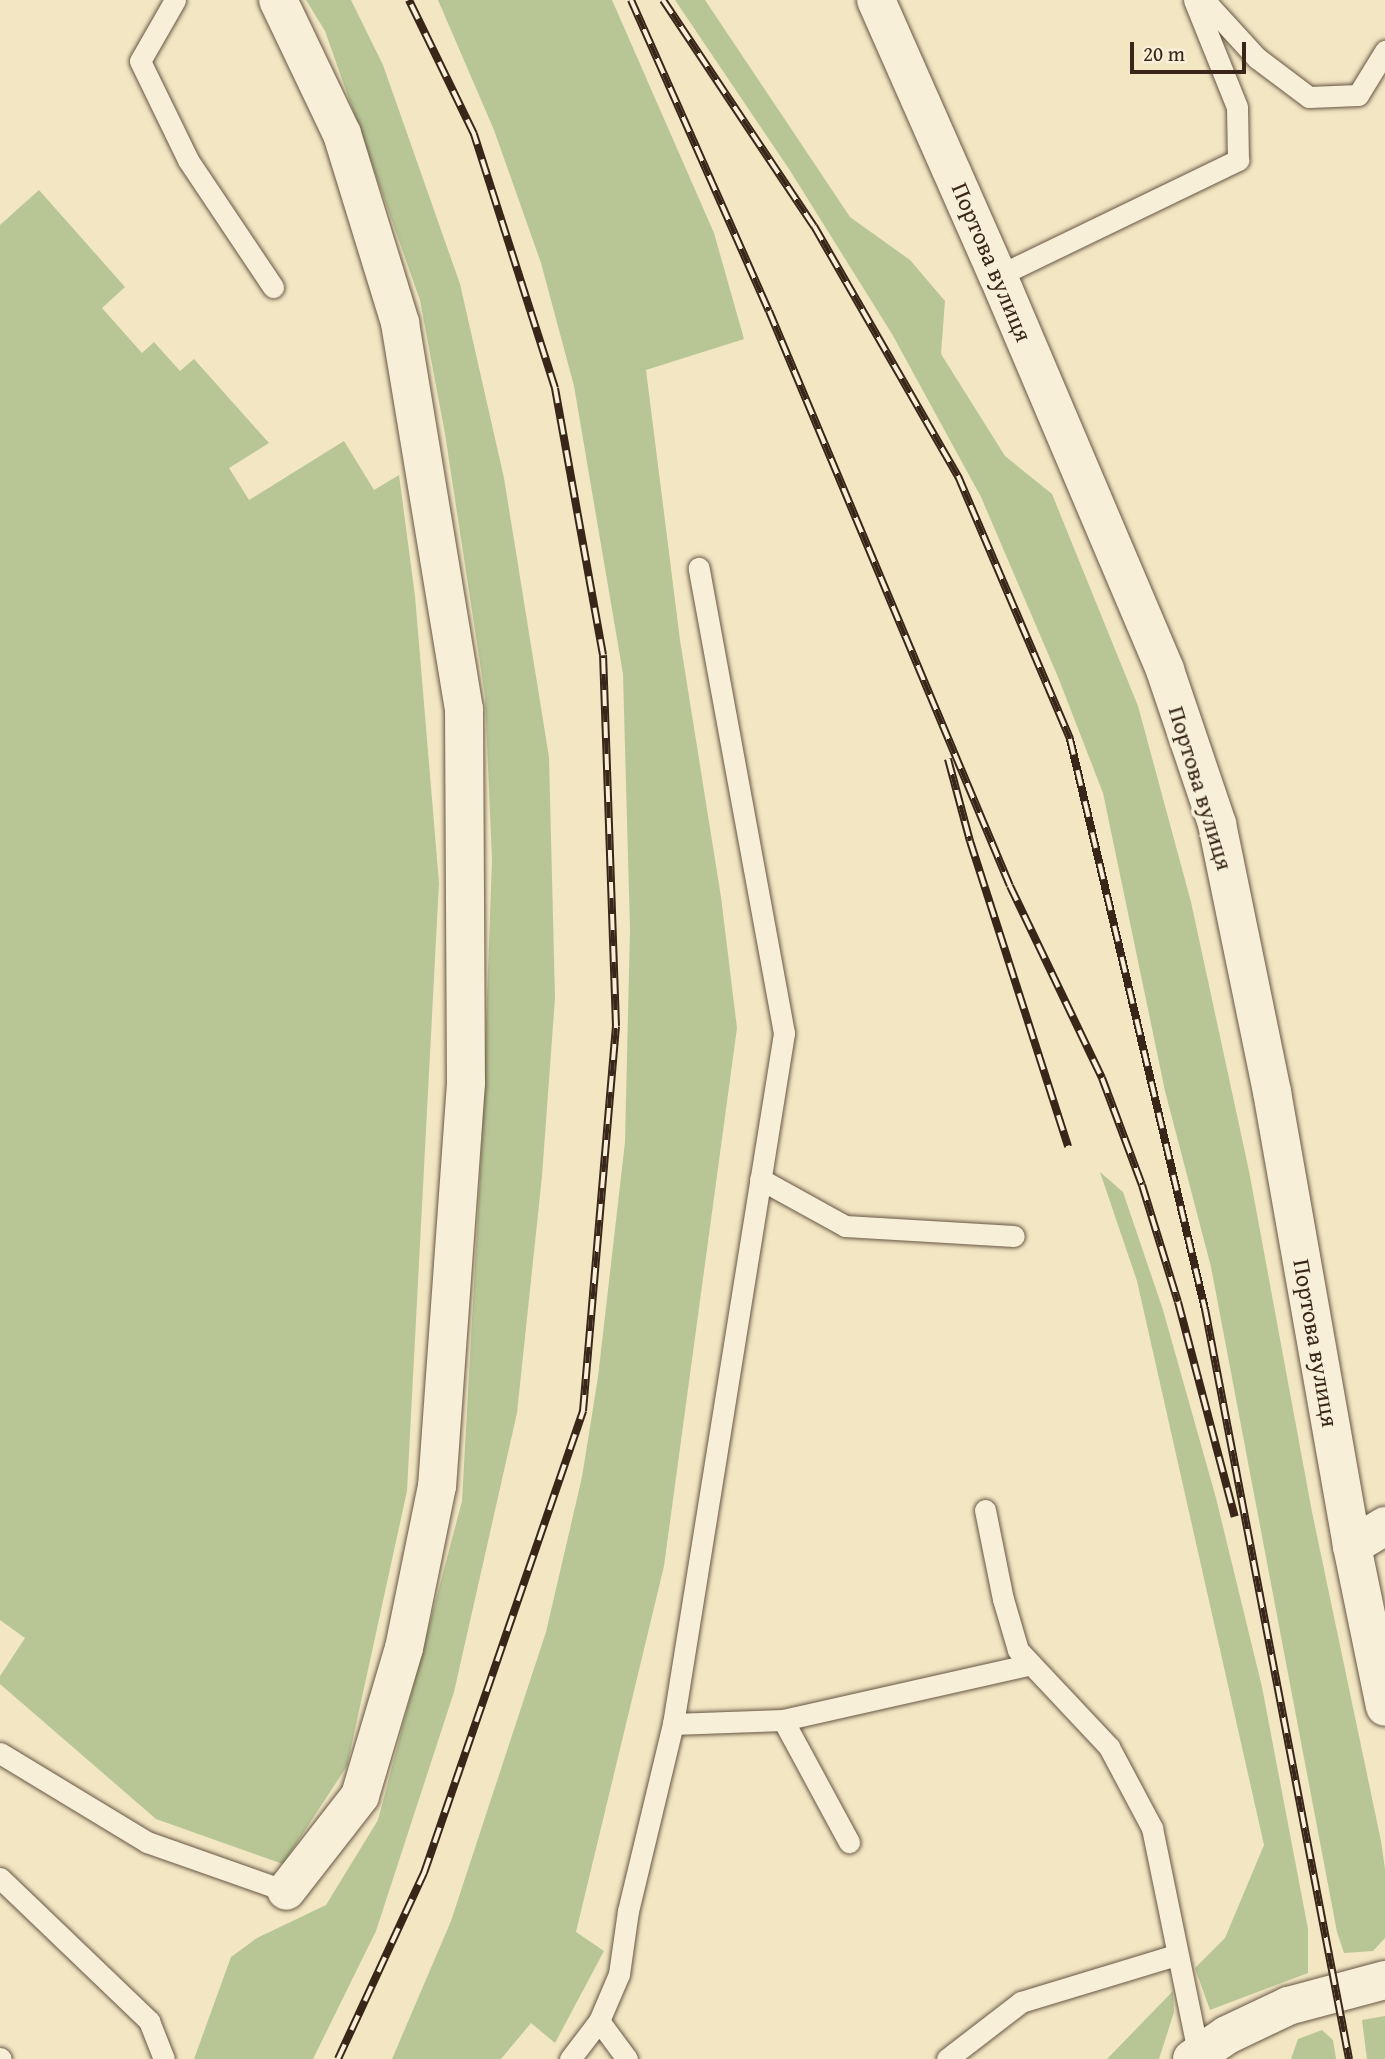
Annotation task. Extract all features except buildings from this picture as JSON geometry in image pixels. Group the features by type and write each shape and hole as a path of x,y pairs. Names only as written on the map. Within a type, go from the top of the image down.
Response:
{"street":[{"path":"278,0 342,134 400,323 464,709 466,1083 437,1486 404,1648 360,1796 286,1891"},
{"name":"Портова вулиця","path":"876,0 998,276 1165,670 1217,824 1272,1092 1352,1546 1385,1707"},
{"path":"1352,1546 1385,1526"},
{"path":"1195,2056 1227,2035 1288,2006 1385,1980"}],"lane":[{"path":"175,0 140,61 188,160 274,287"},
{"path":"998,276 1237,160 1237,107 1194,0"},
{"path":"1203,0 1257,58 1309,97 1358,94 1385,51"},
{"path":"570,2059 599,2021 619,1974 628,1912 673,1724 783,1033 699,568"},
{"path":"760,1179 845,1226 1014,1236"},
{"path":"985,1510 1003,1599 1018,1650 1109,1747 1153,1828 1195,2056"},
{"path":"673,1724 783,1720 1031,1664"},
{"path":"783,1720 849,1842"},
{"path":"0,1753 147,1842 286,1891"},
{"path":"0,1878 149,2021 164,2059"},
{"path":"947,2059 1021,2002 1176,1955"},
{"path":"599,2021 627,2059"}],"green space":[{"path":"306,0 351,0 383,65 460,284 504,478 549,757 555,998 542,1176 517,1413 454,1692 376,1931 313,2059 194,2059 231,1957 257,1938 326,1905 378,1820 462,1501 482,1139 492,860 485,696 445,434 420,300 325,31"},
{"path":"438,0 612,0 714,233 744,339 646,370 680,640 721,897 737,1028 664,1566 576,1932 604,1951 555,2043 531,2023 501,2059 392,2059 451,1921 546,1632 582,1477 598,1377 625,1142 630,929 623,674 574,386 541,263 494,130"},
{"path":"675,0 705,0 850,217 910,260 945,301 941,354 1005,456 1052,494 1138,706 1191,902 1249,1171 1312,1512 1381,1841 1385,1869 1385,1938 1373,1951 1344,1953 1337,1932 1211,1267 1165,1091 1103,793 1058,677 981,497 892,334 789,169"},
{"path":"39,190 125,287 102,308 142,353 154,342 180,371 194,359 269,443 229,468 249,500 344,441 374,490 399,475 415,596 439,883 407,1491 347,1766 283,1864 156,1819 0,1684 0,1676 25,1638 0,1620 0,225"},
{"path":"1100,1172 1123,1192 1163,1310 1216,1498 1262,1687 1308,1929 1308,1973 1210,2010 1195,1968 1225,1938 1264,1845 1137,1281"},
{"path":"1173,1991 1174,2012 1159,2059 1107,2059"},
{"path":"1385,2016 1385,2059 1367,2059 1362,2020"},
{"path":"1322,2030 1333,2040 1336,2059 1291,2059 1298,2039"}],"railway":[{"path":"338,2059 424,1873 583,1411 616,1026 603,655 555,388 474,134 409,0"},
{"path":"631,0 769,311 1010,886 1102,1078 1142,1185 1178,1302 1235,1517"},
{"path":"663,0 814,226 958,476 1070,739 1205,1309 1349,2059"},
{"path":"948,759 970,841 1068,1147"}]}
